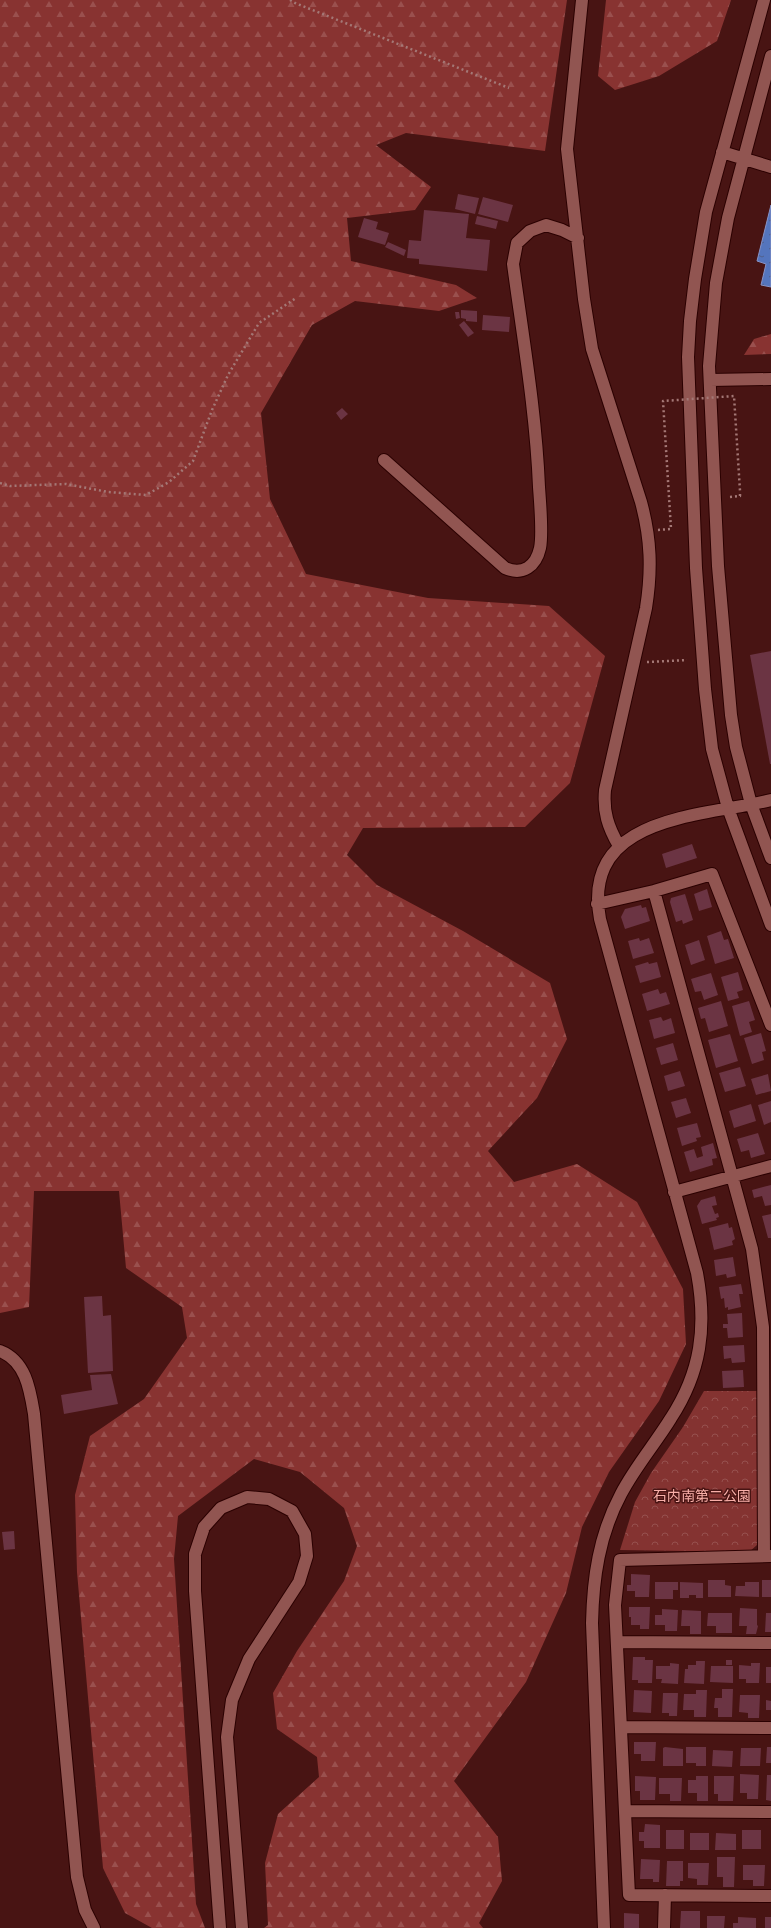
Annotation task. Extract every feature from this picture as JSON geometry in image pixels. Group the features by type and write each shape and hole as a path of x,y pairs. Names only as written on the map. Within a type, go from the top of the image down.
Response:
{"street":[{"path":"582,0 567,149 585,305 592,349 648,526 651,553 650,582 646,608 605,790 604,804 606,819 619,846"},
{"path":"764,0 706,212 695,279 690,321 688,357 696,568 705,689 712,749 728,808 771,925"},
{"path":"771,56 728,218 716,283 709,354 718,566 728,685 736,747 751,804 771,858"},
{"path":"722,152 771,167"},
{"path":"384,460 505,568 515,572 525,570 534,562 540,547 538,454 513,264 517,243 530,231 546,225 562,230 578,238"},
{"path":"710,380 771,379"},
{"path":"604,1928 592,1623 593,1590 598,1557 607,1525 621,1494 682,1400 698,1359 703,1316 701,1294 600,919 597,904 599,880 604,867 619,846 641,831 653,826 728,808 771,800"},
{"path":"597,904 654,891 712,874 771,1025"},
{"path":"654,891 752,1249 767,1368 768,1556 620,1560 615,1605 629,1895 771,1896"},
{"path":"674,1192 771,1166"},
{"path":"0,1351 7,1354 20,1366 29,1384 34,1414 77,1877 85,1910 94,1928"},
{"path":"220,1928 195,1591 195,1554 204,1526 221,1508 247,1497 269,1499 292,1511 305,1534 307,1556 299,1582 249,1659 232,1700 227,1737 242,1928"},
{"path":"617,1642 771,1643"},
{"path":"621,1727 771,1728"},
{"path":"625,1811 771,1812"},
{"path":"664,1928 665,1895"}],"path":[{"path":"290,0 509,88"},
{"path":"0,483 10,486 66,484 108,492 146,495 169,482 193,461 212,410 228,375 259,323 296,298"},
{"path":"658,530 671,529 663,401 734,396 740,496 730,497"},
{"path":"656,662 687,660"}],"green space":[{"path":"0,0 567,0 545,151 406,133 376,145 431,187 415,210 347,218 351,261 456,285 477,298 439,311 355,301 312,325 261,413 270,499 306,574 428,598 549,606 605,656 570,783 525,827 363,828 347,855 377,885 463,931 550,983 567,1039 537,1098 488,1151 514,1182 577,1164 637,1202 683,1289 686,1344 659,1401 609,1472 582,1527 566,1593 526,1682 454,1781 498,1837 502,1881 479,1923 483,1928 264,1928 268,1925 265,1863 278,1814 319,1777 317,1757 277,1729 273,1693 297,1651 344,1581 357,1546 344,1508 300,1472 254,1459 178,1516 174,1559 196,1904 205,1928 152,1928 125,1913 103,1868 77,1572 75,1495 90,1436 144,1399 187,1338 182,1307 126,1268 119,1191 34,1191 29,1307 0,1313"},
{"path":"606,0 731,0 717,41 659,76 615,90 598,76"},
{"path":"771,334 771,354 744,355 754,339"},
{"name":"石内南第二公園","path":"704,1391 757,1391 757,1545 749,1552 620,1550 635,1502 651,1473 683,1427"}],"water":[{"path":"771,205 771,287 761,285 766,264 757,261"}],"building":[{"path":"458,194 479,198 475,214 455,209"},
{"path":"483,197 513,205 508,222 478,214"},
{"path":"424,210 469,214 466,238 490,240 487,271 419,264 419,259 407,258 409,240 421,241"},
{"path":"477,216 498,221 496,229 475,224"},
{"path":"364,218 378,222 376,229 389,233 385,245 358,237"},
{"path":"388,242 406,250 404,256 385,247"},
{"path":"461,310 477,311 477,322 466,321 466,319 461,318"},
{"path":"455,312 459,312 460,318 456,319"},
{"path":"483,315 510,317 509,332 482,330"},
{"path":"464,321 474,333 468,337 459,325"},
{"path":"342,408 348,414 341,420 336,413"},
{"path":"771,651 771,764 770,764 750,655"},
{"path":"692,844 697,858 666,868 662,854"},
{"path":"707,889 712,907 699,911 694,894"},
{"path":"685,894 693,920 683,924 682,920 676,922 670,902 671,898"},
{"path":"641,905 642,908 646,907 650,921 625,929 621,917 625,909"},
{"path":"721,931 724,940 728,939 734,958 715,964 707,936"},
{"path":"639,938 640,941 649,938 654,953 633,959 628,941"},
{"path":"699,940 705,960 691,965 685,945"},
{"path":"648,962 649,964 657,962 661,977 640,983 635,966"},
{"path":"738,972 743,990 737,992 739,998 728,1001 721,977"},
{"path":"711,973 718,995 704,1000 701,991 695,992 691,979"},
{"path":"658,989 660,994 666,992 670,1004 647,1011 642,994"},
{"path":"721,1001 728,1026 709,1032 705,1018 701,1019 698,1008"},
{"path":"749,1001 755,1020 749,1022 752,1032 740,1036 732,1006"},
{"path":"661,1017 663,1021 671,1018 675,1033 654,1039 649,1020"},
{"path":"761,1033 766,1051 762,1052 764,1060 752,1064 744,1038"},
{"path":"730,1034 738,1061 716,1068 708,1040"},
{"path":"673,1043 678,1060 661,1065 656,1048"},
{"path":"740,1067 746,1086 725,1092 719,1073"},
{"path":"680,1071 685,1086 668,1091 664,1076"},
{"path":"768,1074 771,1091 756,1095 751,1079"},
{"path":"686,1098 691,1113 676,1118 671,1102"},
{"path":"771,1101 771,1122 764,1125 758,1105"},
{"path":"751,1104 756,1121 734,1128 729,1111"},
{"path":"697,1123 701,1137 696,1138 697,1141 682,1146 677,1128"},
{"path":"758,1133 765,1154 751,1158 749,1150 741,1152 737,1139"},
{"path":"713,1143 717,1158 712,1159 713,1165 690,1172 684,1152 694,1149 697,1158 703,1156 701,1147"},
{"path":"771,1185 771,1205 765,1206 762,1196 754,1198 752,1190"},
{"path":"715,1196 717,1205 712,1206 715,1214 718,1213 719,1217 716,1218 717,1220 702,1224 697,1206 701,1200"},
{"path":"771,1214 771,1238 768,1238 762,1216"},
{"path":"728,1223 729,1228 732,1227 735,1239 732,1241 733,1245 714,1250 709,1228"},
{"path":"733,1257 736,1276 727,1278 726,1274 716,1276 714,1260"},
{"path":"741,1284 743,1294 739,1294 741,1307 728,1310 728,1307 725,1308 724,1298 721,1299 719,1287"},
{"path":"102,1296 103,1316 111,1315 113,1371 88,1373 84,1297"},
{"path":"742,1313 743,1337 728,1338 727,1328 723,1328 723,1324 728,1324 727,1314"},
{"path":"744,1345 745,1362 732,1363 731,1358 724,1359 723,1346"},
{"path":"743,1370 744,1387 723,1388 722,1371"},
{"path":"111,1374 118,1404 64,1414 61,1395 92,1390 90,1375"},
{"path":"14,1531 15,1549 4,1550 2,1532"},
{"path":"631,1574 650,1575 649,1597 635,1597 635,1591 627,1591 627,1585 631,1585"},
{"path":"708,1580 725,1580 725,1585 731,1586 731,1597 708,1597"},
{"path":"762,1580 771,1580 771,1597 762,1597"},
{"path":"655,1582 678,1582 678,1590 673,1590 673,1599 655,1599"},
{"path":"680,1582 703,1583 703,1598 696,1598 696,1595 689,1595 689,1598 680,1598"},
{"path":"745,1582 759,1582 759,1597 735,1596 736,1586 745,1586"},
{"path":"629,1607 650,1607 649,1629 640,1629 640,1625 631,1625"},
{"path":"740,1608 757,1609 758,1626 756,1634 746,1634 747,1626 739,1626"},
{"path":"662,1609 678,1610 677,1631 665,1631 665,1625 655,1625 655,1615 662,1615"},
{"path":"682,1610 701,1611 701,1634 690,1634 690,1626 681,1626"},
{"path":"708,1613 732,1613 732,1633 716,1633 716,1626 707,1626"},
{"path":"766,1613 771,1613 771,1632 765,1632"},
{"path":"633,1657 645,1657 645,1660 653,1660 652,1683 638,1683 638,1680 632,1680"},
{"path":"726,1660 732,1660 732,1665 726,1665"},
{"path":"696,1661 705,1661 704,1684 684,1683 685,1669 688,1669 688,1665 696,1665"},
{"path":"670,1663 679,1664 678,1684 661,1683 662,1679 656,1679 656,1666 670,1666"},
{"path":"751,1663 760,1663 759,1683 746,1683 746,1679 739,1679 739,1665 751,1666"},
{"path":"711,1666 733,1666 733,1683 710,1682"},
{"path":"766,1667 771,1667 771,1683 766,1683"},
{"path":"722,1689 733,1689 732,1717 718,1717 718,1708 714,1708 715,1698 722,1698"},
{"path":"634,1690 652,1691 651,1713 633,1712"},
{"path":"696,1690 707,1690 706,1717 694,1717 694,1710 683,1710 684,1694 696,1694"},
{"path":"663,1693 678,1693 677,1716 669,1716 669,1713 662,1713"},
{"path":"740,1695 760,1695 759,1718 748,1718 748,1713 739,1712"},
{"path":"766,1700 771,1701 771,1710 766,1710"},
{"path":"634,1742 656,1742 655,1761 641,1761 641,1754 634,1754"},
{"path":"686,1747 706,1747 706,1766 696,1766 696,1763 686,1763"},
{"path":"767,1747 771,1747 771,1763 766,1763"},
{"path":"663,1748 683,1749 683,1766 663,1766"},
{"path":"741,1748 761,1748 760,1766 740,1766"},
{"path":"713,1750 733,1751 732,1767 712,1766"},
{"path":"740,1774 759,1775 758,1799 747,1799 747,1793 740,1793"},
{"path":"767,1775 771,1775 771,1801 766,1800"},
{"path":"635,1776 656,1777 655,1800 640,1800 640,1791 635,1791"},
{"path":"696,1776 708,1776 708,1801 697,1801 697,1793 688,1793 688,1780 696,1780"},
{"path":"714,1776 734,1776 733,1801 718,1801 718,1794 714,1794"},
{"path":"659,1778 682,1778 681,1801 670,1801 670,1794 659,1794"},
{"path":"645,1824 660,1825 660,1848 644,1848 644,1841 639,1841 639,1832 644,1832"},
{"path":"666,1830 684,1830 684,1849 666,1849"},
{"path":"742,1830 761,1830 761,1849 742,1849"},
{"path":"690,1833 709,1833 709,1850 690,1850"},
{"path":"716,1833 736,1834 736,1850 715,1850"},
{"path":"717,1857 735,1857 734,1887 723,1887 723,1877 717,1877"},
{"path":"641,1859 660,1860 659,1882 653,1882 653,1879 640,1879"},
{"path":"667,1861 683,1861 683,1881 680,1881 680,1886 666,1886"},
{"path":"688,1863 709,1863 708,1885 697,1885 697,1879 688,1878"},
{"path":"743,1865 765,1865 764,1886 753,1886 753,1880 743,1880"},
{"path":"681,1911 700,1911 700,1928 680,1928"},
{"path":"624,1913 639,1914 639,1928 624,1928"},
{"path":"707,1916 725,1916 724,1928 707,1928"},
{"path":"738,1917 756,1918 756,1928 733,1928 733,1923 738,1923"},
{"path":"765,1917 771,1917 771,1928 765,1928"}]}
